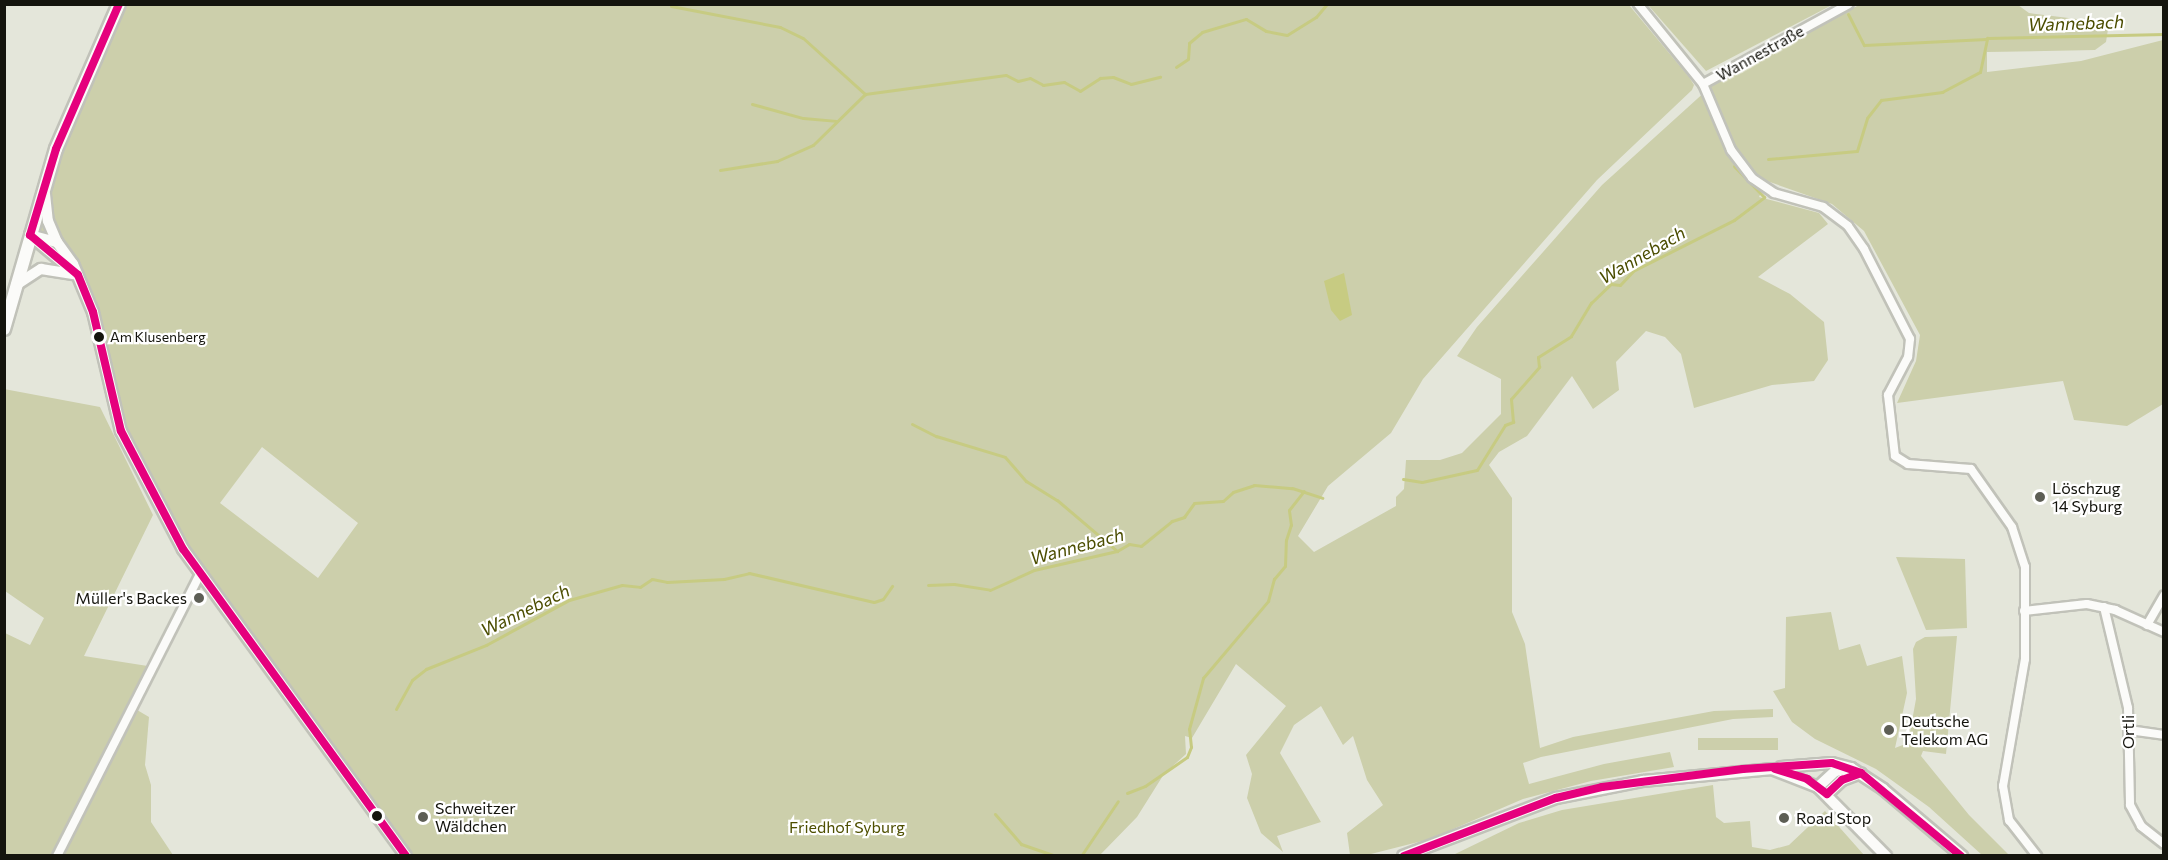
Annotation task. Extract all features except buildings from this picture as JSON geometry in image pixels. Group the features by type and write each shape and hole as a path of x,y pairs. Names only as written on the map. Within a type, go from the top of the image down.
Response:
{"main road":[{"path":"4,329 47,174 119,4"},
{"path":"47,174 46,212 57,242 78,275 93,312 121,431 163,514 200,574 406,855"},
{"path":"30,235 57,242"},
{"path":"30,235 78,275"},
{"path":"14,287 41,269 78,275"},
{"path":"1403,855 1556,798 1643,781 1827,764 1856,770 1962,855"},
{"path":"1772,769 1823,790 1886,855"},
{"path":"1823,790 1835,771 1856,770"}],"street":[{"path":"1638,4 1703,84 1731,150 1752,178 1774,193 1823,207 1848,226 1864,249 1910,339 1908,357 1888,395 1895,456 1908,464 1968,468 1977,475 2012,527 2025,567 2024,672 2003,786 2009,820 2037,855"},
{"name":"Wannestraße","path":"1703,84 1849,4"},
{"path":"57,855 200,574"},
{"path":"2147,625 2163,596"},
{"path":"2024,611 2080,604 2104,607 2163,632"},
{"name":"Ortli","path":"2104,607 2124,687 2129,730 2126,793 2141,826 2163,844"},
{"path":"2129,730 2163,735"}],"green space":[{"name":"Friedhof Syburg","path":"119,5 1629,5 1689,77 1694,85 1692,90 1597,180 1423,379 1391,433 1328,486 1298,536 1314,552 1396,506 1396,497 1404,489 1406,460 1440,460 1462,453 1501,414 1501,379 1457,356 1477,327 1602,185 1718,80 1859,5 2018,5 2029,13 2109,23 2106,42 2095,50 1987,52 1987,72 2081,61 2163,40 2163,404 2127,426 2074,420 2063,381 1897,403 1916,361 1920,335 1864,231 1832,204 1767,181 1759,197 1819,213 1828,224 1758,277 1790,294 1824,322 1828,360 1814,381 1772,385 1694,408 1681,354 1665,337 1646,331 1616,362 1619,390 1593,409 1572,376 1527,436 1499,452 1489,465 1512,498 1512,612 1525,644 1540,748 1573,737 1714,711 1773,709 1773,717 1733,719 1541,757 1523,763 1529,784 1604,764 1670,752 1674,767 1591,781 1523,799 1430,839 1367,855 1350,855 1347,833 1383,805 1367,780 1353,736 1343,745 1321,706 1294,725 1280,753 1321,822 1277,836 1283,852 1261,833 1247,798 1252,774 1246,755 1286,706 1236,664 1192,738 1185,736 1186,754 1164,774 1137,817 1100,855 406,855 215,596 130,451 78,275 38,245 37,206","holes":["262,447 358,523 318,578 220,503"]},
{"path":"1648,5 1832,5 1706,71"},
{"path":"4,389 100,407 153,515 84,656 154,667 132,707 149,717 145,765 151,785 151,822 173,855 5,855 5,633 30,645 44,618 5,591"},
{"path":"1896,557 1965,559 1967,628 1926,630"},
{"path":"1831,612 1839,650 1860,644 1867,666 1902,656 1907,693 1895,748 1908,743 1916,699 1913,649 1916,642 1925,637 1957,636 1946,754 1923,751 1921,756 1969,815 2009,855 1982,855 1929,807 1876,769 1815,739 1792,722 1773,691 1785,688 1786,617"},
{"path":"1698,738 1778,738 1778,750 1698,750"},
{"path":"1713,785 1716,817 1724,823 1750,821 1752,847 1770,850 1789,845 1825,811 1864,855 1453,855 1519,823 1562,810"}],"shaded area":[{"path":"1344,273 1352,315 1340,321 1331,310 1324,281"}],"waterway":[{"path":"1176,67 1188,59 1189,43 1202,32 1246,19 1266,31 1287,35 1316,17 1327,4"},
{"path":"671,6 780,27 803,38 865,94"},
{"path":"1848,14 1864,45 1986,39"},
{"name":"Wannebach","path":"1768,159 1857,151 1867,118 1881,100 1942,92 1980,72 1987,38 2164,34"},
{"path":"865,94 1006,75 1018,81 1030,78 1043,85 1064,82 1080,91 1100,78 1113,77 1131,84 1160,77"},
{"path":"720,170 777,161 813,145 865,94"},
{"path":"752,104 803,118 836,121"},
{"name":"Wannebach","path":"1403,479 1422,482 1477,470 1505,425 1513,422 1511,399 1539,367 1538,357 1571,336 1591,303 1611,284 1620,285 1633,271 1734,220 1764,197 1734,166"},
{"path":"912,424 936,436 1005,457 1026,481 1057,500 1117,551"},
{"name":"Wannebach","path":"928,585 954,584 990,590 1034,570 1117,551 1129,544 1141,546 1172,521 1184,517 1194,503 1223,501 1233,492 1254,485 1292,488 1322,498"},
{"path":"1127,793 1145,786 1187,757 1191,747 1189,729 1203,678 1268,601 1274,579 1285,566 1286,540 1291,525 1289,510 1304,491"},
{"name":"Wannebach","path":"396,709 412,680 426,669 486,645 569,600 622,585 640,587 652,579 667,582 724,579 749,573 874,602 883,599 892,586"},
{"path":"1081,856 1118,801"},
{"path":"995,814 1021,844 1055,856"}],"transit line":[{"path":"119,4 56,149 30,235 78,275 93,312 121,431 183,549 406,856"},
{"path":"1404,856 1556,798 1602,787 1743,769 1832,763 1861,773 1961,856"},
{"path":"1775,769 1807,779 1827,794 1842,780 1861,773"}],"place":[{"name":"Am Klusenberg","path":"99,337"},
{"name":"Löschzug 14 Syburg","path":"2040,497"},
{"name":"Müller's Backes","path":"199,598"},
{"name":"Deutsche Telekom AG","path":"1889,730"},
{"name":"Schweitzer Wäldchen","path":"423,817"},
{"name":"Road Stop","path":"1784,818"}]}
